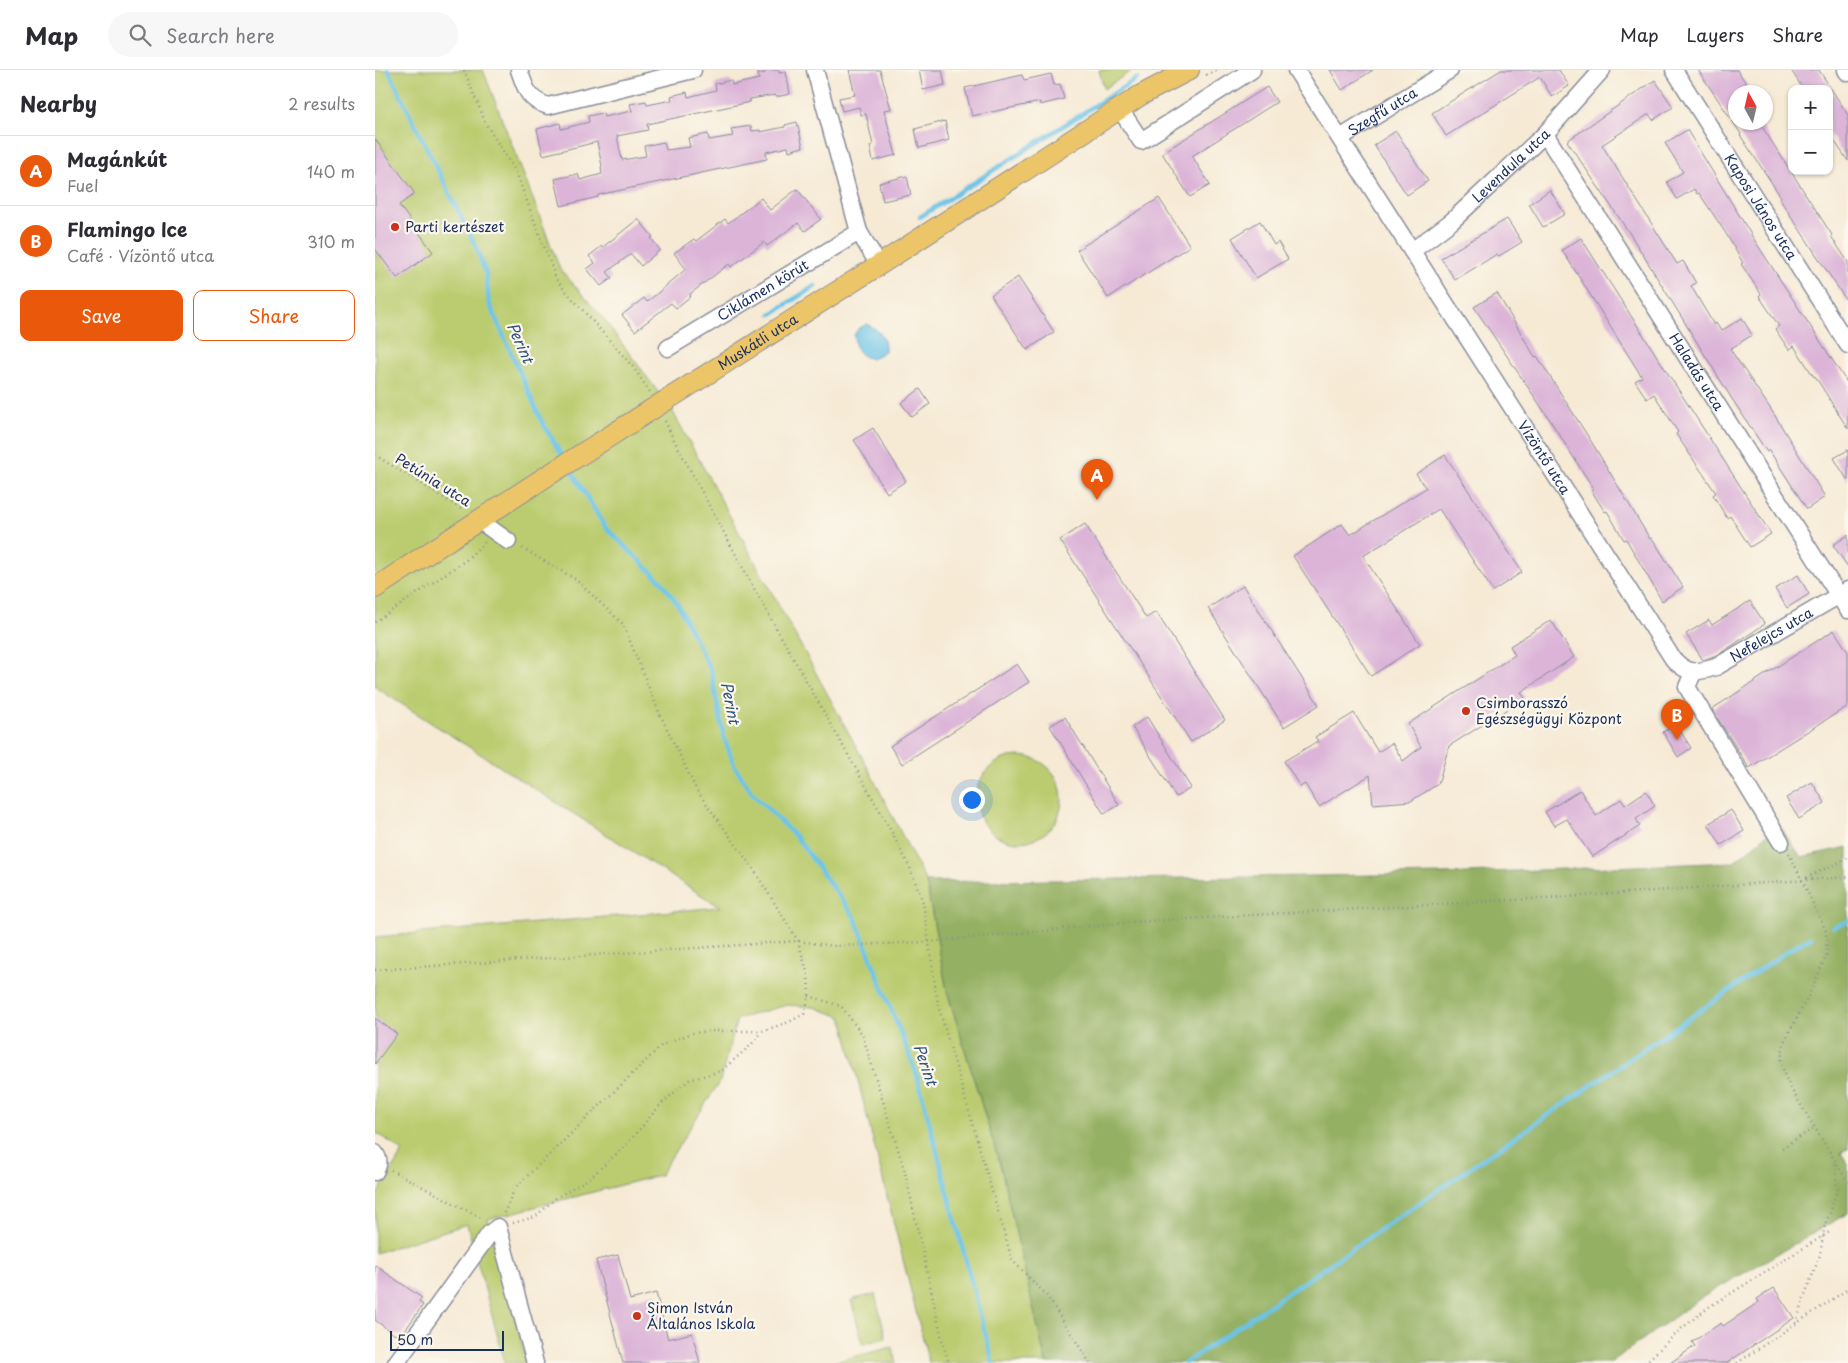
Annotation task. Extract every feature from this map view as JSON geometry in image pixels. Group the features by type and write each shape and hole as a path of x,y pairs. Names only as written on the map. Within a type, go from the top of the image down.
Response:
{"main road":[{"name":"Muskátli utca","path":"375,588 610,435 879,265 1120,109 1141,95 1171,70"},
{"name":"Muskátli utca","path":"1141,95 1189,70"}],"street":[{"path":"519,70 527,93 537,102 548,106 693,70"},
{"path":"815,70 859,232 879,265"},
{"path":"1120,109 1141,141 1252,70"},
{"name":"Vízöntő utca","path":"1296,70 1673,659 1682,668 1693,672"},
{"name":"Szegfű utca","path":"1340,138 1450,70"},
{"name":"Levendula utca","path":"1412,251 1451,221 1545,134 1602,70"},
{"name":"Kaposi János utca","path":"1674,70 1848,345"},
{"name":"Haladás utca","path":"1545,134 1844,593 1848,610"},
{"name":"Ciklámen körút","path":"668,348 859,232"},
{"path":"479,521 503,537"},
{"name":"Nefelejcs utca","path":"1693,672 1715,667 1844,593"},
{"path":"1693,672 1687,687 1781,842"},
{"path":"396,1363 490,1233 497,1227 535,1363"}],"path":[{"path":"464,70 486,124 516,172 557,281 633,367 659,405 673,440 910,868 923,902 938,1005 1013,1260 1047,1296 1091,1363"},
{"name":"Petúnia utca","path":"375,455 479,521"},
{"path":"375,622 466,560 483,544 503,537 575,578 623,624 659,710 697,790 752,868 797,941 808,975 809,996 804,1014 789,1022 762,1032 714,1031 692,1033 662,1045 515,1188 497,1227"},
{"path":"1781,842 1794,862 1826,931 1827,954 1809,995 1784,1042 1781,1059 1784,1074 1791,1089 1848,1182"},
{"path":"1802,880 1831,868 1848,858"},
{"path":"375,970 797,941 835,946 928,942 1133,922 1598,895 1848,877"},
{"path":"809,996 841,1006 862,1034 905,1172 943,1344 949,1363"},
{"path":"376,1163 497,1227 535,1217 557,1197 590,1178 626,1145 662,1103 689,1080 721,1071 762,1032"},
{"path":"1782,1148 1815,1128"},
{"path":"1796,1323 1820,1255 1825,1224 1837,1189 1835,1161"},
{"path":"1645,1363 1682,1328 1709,1307 1831,1231"},
{"path":"1737,1363 1848,1289"}],"green space":[{"path":"375,70 483,70 560,269 603,318 673,412 869,770 926,882 947,991 1001,1168 1046,1363 929,1363 842,1017 814,1007 787,1005 737,1019 720,1081 660,1175 488,1219 527,1363 505,1363 467,1224 375,1253 375,1198 403,1151 375,1132 375,937 720,907 375,687"},
{"path":"1099,70 1133,70 1104,89"},
{"path":"1019,756 1035,760 1049,769 1058,783 1062,799 1058,815 1049,829 1035,838 1019,842 1003,838 989,829 980,815 976,799 980,783 989,769 1003,760"},
{"path":"1779,824 1801,857 1848,847 1848,1149 1841,1153 1848,1164 1848,1213 1701,1298 1610,1363 1046,1363 1001,1168 947,991 926,882 1442,874 1734,862"},
{"path":"875,1294 886,1338 863,1344 851,1300"},
{"path":"892,1347 896,1363 830,1363"}],"water":[{"path":"867,324 881,334 885,346 885,351 872,359 860,354 854,340 854,335 858,329"}],"building":[{"path":"764,70 779,70 779,73 786,72 790,94 750,99 750,102 647,124 648,130 617,136 622,160 646,156 644,146 664,142 666,150 690,147 688,138 708,134 709,140 733,136 731,129 751,126 752,131 760,130 760,132 785,127 785,125 797,122 803,147 789,151 788,147 766,152 767,159 598,195 598,197 561,206 555,179 578,174 580,180 602,174 597,142 543,155 537,129 560,123 561,129 589,122 588,116 603,113 604,117 632,111 630,104 646,101 647,105 672,100 671,96 687,92 688,97 716,90 715,84 731,80 732,85 759,79 758,74 765,73"},
{"path":"849,70 880,70 891,109 884,110 896,155 873,161 870,146 873,145 866,114 861,115 859,107 842,111 839,98 855,95"},
{"path":"919,70 942,70 945,85 923,90"},
{"path":"1330,70 1373,70 1342,90"},
{"path":"1501,70 1559,70 1569,86 1552,97 1540,77 1446,136 1432,113"},
{"path":"1698,70 1737,70 1747,85 1728,85 1728,115"},
{"path":"1791,70 1819,70 1829,85 1800,85"},
{"path":"1051,74 1054,85 1060,84 1064,99 1040,105 1040,102 972,116 965,88 1022,75 1024,80"},
{"path":"1655,80 1673,107 1653,120 1649,114 1602,145 1677,264 1683,261 1696,283 1691,286 1714,325 1716,323 1721,331 1742,318 1752,335 1730,349 1772,411 1825,497 1807,509 1769,450 1767,452 1732,399 1632,237 1567,141"},
{"path":"1267,87 1277,102 1192,156 1210,185 1190,197 1162,153"},
{"path":"1833,92 1848,115 1848,161 1833,139"},
{"path":"945,121 949,140 919,148 915,129"},
{"path":"1687,130 1755,241 1848,384 1848,429 1794,346 1789,350 1775,329 1779,326 1759,296 1761,294 1741,264 1743,263 1725,232 1699,193 1697,194 1694,189 1677,199 1667,182 1683,172 1665,143"},
{"path":"1738,130 1764,130 1788,167 1788,175 1793,175 1832,235 1848,262 1848,303 1779,198 1781,197"},
{"path":"1396,131 1428,181 1407,195 1374,145"},
{"name":"Parti kertészet","path":"375,139 415,194 399,205 433,252 397,278 375,249"},
{"path":"907,176 911,195 883,201 879,183"},
{"path":"797,189 821,219 805,231 798,223 767,246 764,242 731,267 729,264 690,294 691,296 676,308 671,303 635,331 622,315 644,298 647,302 686,269 674,253 694,239 696,241 725,219 728,223 761,198 770,210"},
{"path":"1550,190 1565,214 1543,227 1529,204"},
{"path":"1159,198 1190,246 1108,298 1077,250"},
{"path":"638,219 653,237 651,238 660,250 641,266 631,254 607,272 612,278 601,286 587,269 595,263 589,256"},
{"path":"1507,219 1522,242 1499,256 1497,254 1455,280 1441,258"},
{"path":"1260,221 1274,245 1278,242 1288,259 1256,278 1232,238"},
{"path":"1581,238 1771,534 1750,547 1730,516 1727,518 1713,495 1716,493 1676,434 1678,432 1654,394 1647,399 1635,381 1642,377 1562,250"},
{"path":"1018,277 1054,332 1027,350 991,295"},
{"path":"1497,293 1535,357 1537,356 1594,446 1650,539 1652,538 1683,587 1662,601 1626,539 1624,540 1607,511 1605,512 1591,490 1593,488 1548,417 1474,307"},
{"path":"920,389 930,404 912,417 901,403"},
{"path":"873,428 906,481 887,493 854,440"},
{"path":"1848,450 1848,481 1834,458"},
{"path":"1445,455 1522,572 1493,591 1439,509 1363,556 1420,644 1371,676 1293,556 1342,524 1350,535 1426,488 1416,474"},
{"path":"1085,524 1146,618 1156,612 1225,720 1191,742 1060,540"},
{"path":"1848,535 1848,567 1833,545"},
{"path":"1798,575 1809,594 1787,608 1775,589"},
{"path":"1243,586 1319,705 1284,727 1208,608"},
{"path":"1750,601 1765,624 1719,654 1703,660 1686,634 1709,620 1712,625"},
{"name":"Csimborasszó Egészségügyi Központ","path":"1551,620 1574,657 1521,692 1525,698 1449,746 1438,784 1411,801 1373,804 1370,775 1319,807 1305,784 1300,787 1284,761 1318,741 1315,737 1354,713 1378,752 1392,743 1403,761 1421,747 1408,724 1515,655 1510,646"},
{"path":"1834,630 1848,652 1848,706 1749,768 1712,709"},
{"path":"1017,664 1029,682 902,764 890,746"},
{"path":"1065,717 1119,805 1104,814 1050,726"},
{"path":"1147,717 1191,788 1176,797 1132,727"},
{"path":"1676,724 1691,748 1678,757 1663,732"},
{"path":"1812,782 1825,803 1799,819 1786,798"},
{"path":"1580,790 1596,816 1621,799 1625,805 1646,791 1655,806 1636,819 1640,826 1592,857 1567,819 1554,826 1545,812"},
{"path":"1731,810 1744,831 1721,845 1708,824"},
{"path":"375,1018 397,1034 375,1064"},
{"name":"Simon István Általános Iskola","path":"618,1255 630,1300 656,1293 668,1339 692,1333 700,1363 623,1363 596,1260"},
{"path":"375,1265 422,1298 419,1302 423,1305 401,1336 397,1333 395,1335 375,1320"},
{"path":"1774,1288 1794,1318 1727,1363 1670,1363 1695,1346 1692,1342 1721,1323 1723,1326 1759,1302 1757,1299"}],"waterway":[{"name":"Perint","path":"388,70 476,247 486,274 489,303 541,420 564,459"},
{"path":"920,217 1138,78"},
{"path":"771,314 815,286"},
{"name":"Perint","path":"569,467 605,527 661,581 678,605 711,671 724,737 734,765 752,793 797,838 855,918 916,1072 993,1363"},
{"path":"1833,927 1848,921"},
{"path":"1185,1363 1796,945 1811,938"}],"place":[{"name":"Parti kertészet","path":"395,227"},
{"name":"Magánkút","path":"1097,500"},
{"name":"Csimborasszó Egészségügyi Központ","path":"1466,711"},
{"name":"Flamingo Ice","path":"1677,740"},
{"name":"Simon István Általános Iskola","path":"637,1316"}]}
